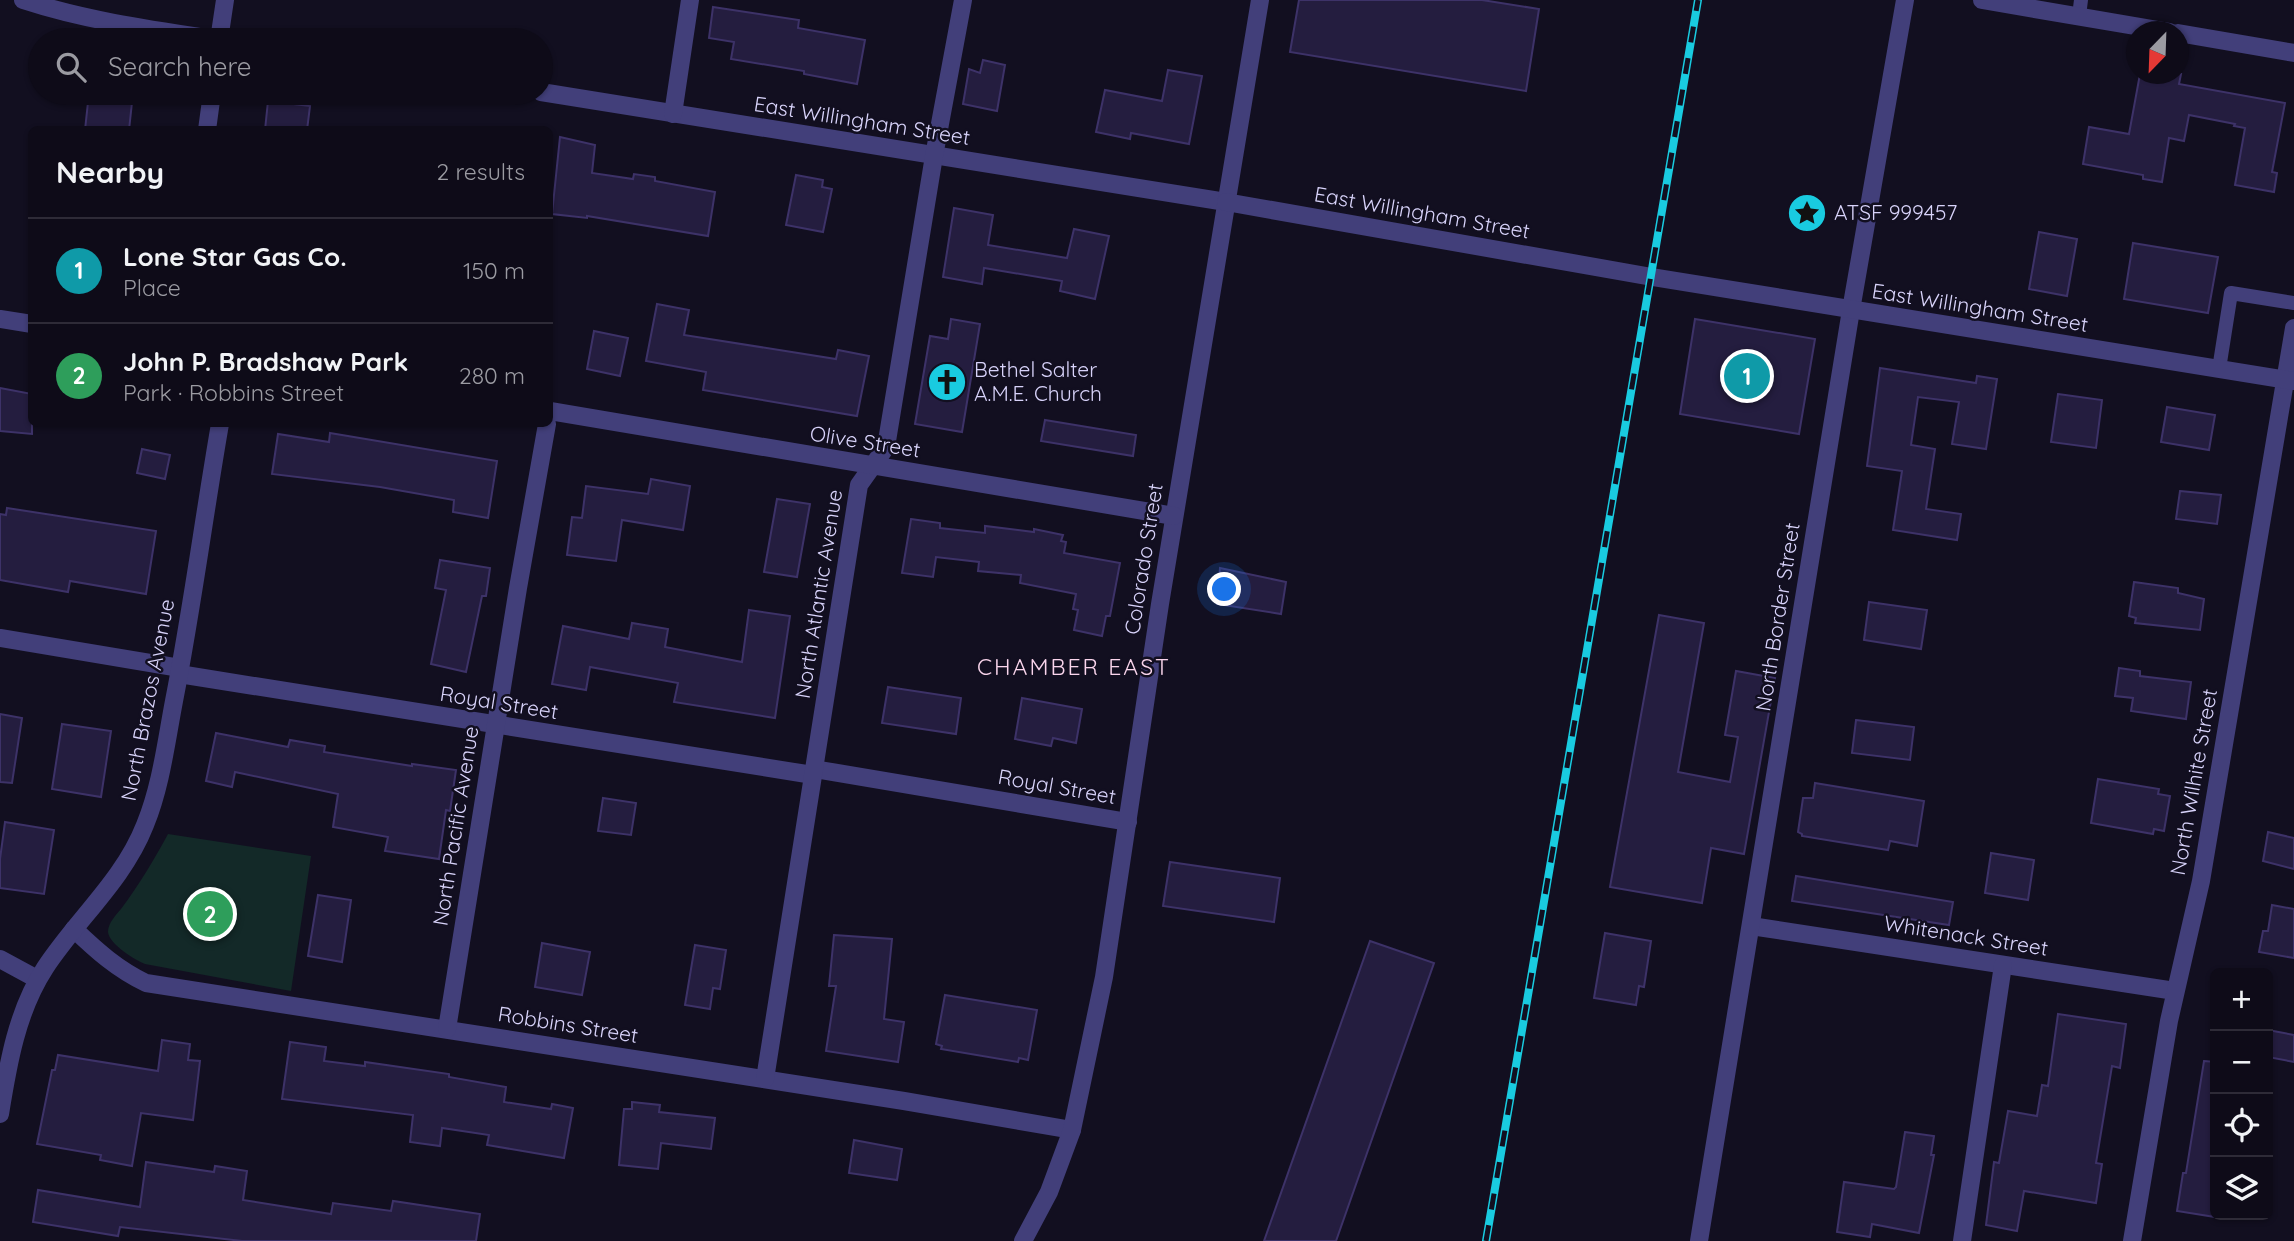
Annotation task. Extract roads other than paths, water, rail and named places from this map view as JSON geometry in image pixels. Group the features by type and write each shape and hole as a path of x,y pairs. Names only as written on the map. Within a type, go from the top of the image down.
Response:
{"street":[{"path":"23,0 54,10 138,28"},
{"path":"222,28 225,0"},
{"path":"673,114 690,0"},
{"name":"North Atlantic Avenue","path":"765,1079 859,485 886,447 963,0"},
{"name":"Colorado Street","path":"1023,1241 1049,1192 1072,1130 1104,977 1174,516 1260,0"},
{"name":"North Border Street","path":"1699,1241 1851,310 1905,0"},
{"path":"1982,0 2080,8 2129,21"},
{"path":"2189,35 2294,53"},
{"name":"East Willingham Street","path":"553,94 1226,202 1851,310 2290,381"},
{"path":"207,126 210,105"},
{"path":"0,319 28,323"},
{"name":"North Wilhite Street","path":"2132,1241 2175,991 2201,881 2290,381 2294,328"},
{"name":"Olive Street","path":"553,412 1174,516"},
{"name":"North Brazos Avenue","path":"0,1114 8,1065 18,1028 37,979 74,929 113,884 145,827 158,783 180,671 220,427"},
{"name":"North Pacific Avenue","path":"447,1028 546,427"},
{"name":"Royal Street","path":"0,638 495,726 813,772 1128,822"},
{"name":"Whitenack Street","path":"1751,926 2175,991"},
{"name":"Robbins Street","path":"74,929 101,956 146,983 447,1028 1072,1130"},
{"path":"0,959 37,979"},
{"path":"1962,1241 2003,965"}],"lane":[{"path":"2219,369 2231,293 2294,303"}],"railway":[{"path":"1486,1241 1698,0"}],"place":[{"name":"ATSF 999457","path":"1807,213"},
{"name":"Lone Star Gas Co.","path":"1747,376"},
{"name":"Bethel Salter A.M.E. Church","path":"947,382"},
{"name":"John P. Bradshaw Park","path":"210,914"}],"district":[{"name":"CHAMBER EAST","path":"1074,667"}]}
